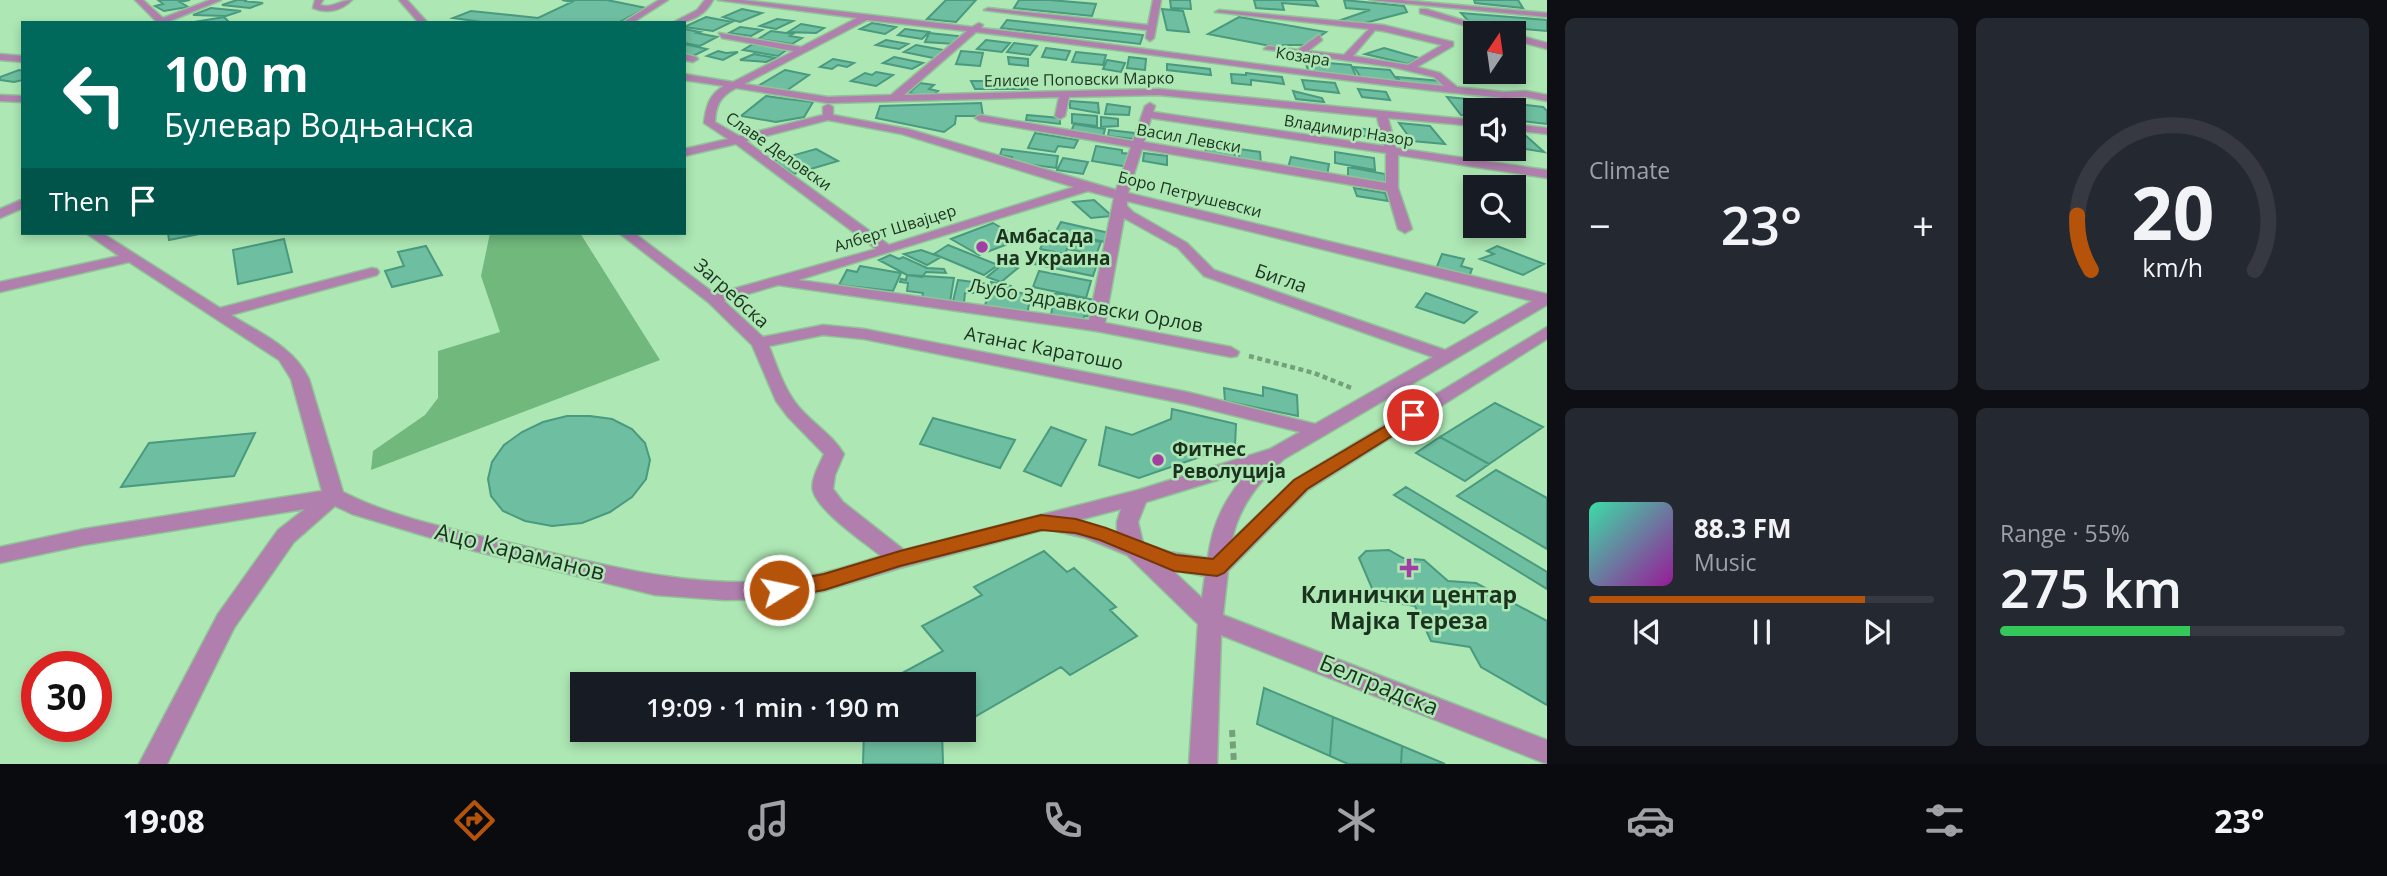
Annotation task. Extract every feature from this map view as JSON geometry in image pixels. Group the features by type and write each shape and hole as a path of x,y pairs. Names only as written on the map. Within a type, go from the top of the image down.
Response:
{"street":[{"path":"139,0 158,21"},
{"path":"162,21 217,0"},
{"path":"319,0 316,6 323,9 337,7 348,0"},
{"path":"403,0 422,21"},
{"path":"629,21 664,0"},
{"path":"680,21 707,7 709,0"},
{"name":"Козара","path":"722,0 1147,50 1370,82 1547,98"},
{"path":"892,100 976,30 995,0"},
{"path":"1147,50 1157,0"},
{"path":"1374,0 1430,2 1547,15"},
{"path":"1409,3 1427,13 1463,23"},
{"path":"988,10 1153,28"},
{"path":"1219,12 1382,27 1450,44 1409,68"},
{"name":"Славе Деловски","path":"866,17 719,93 711,106 709,123 738,140 887,250"},
{"path":"1346,59 1372,32"},
{"path":"722,35 803,50"},
{"path":"1300,53 1319,38"},
{"path":"1526,40 1547,46"},
{"name":"Козара","path":"1268,49 1409,68 1437,75 1455,91"},
{"path":"0,57 21,59"},
{"name":"Елисие Поповски Марко","path":"686,77 828,100 1159,92 1463,122"},
{"path":"1526,94 1547,83"},
{"path":"1096,326 1120,201 1147,114 1159,92"},
{"path":"1060,116 1065,94"},
{"path":"0,98 21,99"},
{"path":"686,153 828,117 828,100"},
{"path":"1381,113 1392,153 1392,188 1405,229"},
{"name":"Владимир Назор","path":"1147,114 1392,153 1547,174"},
{"name":"Боро Петрушевски","path":"828,117 904,131 1087,187 1120,201 1546,300"},
{"name":"Васил Левски","path":"980,118 1392,188"},
{"path":"1526,128 1547,131"},
{"name":"Алберт Швајцер","path":"713,299 782,282 1087,187"},
{"path":"0,198 21,200"},
{"path":"0,214 21,201"},
{"name":"Бигла","path":"1120,201 1131,219 1192,253 1201,268 1209,273 1448,357"},
{"path":"96,235 285,356 296,368 334,496"},
{"name":"Загребска","path":"629,235 713,299 759,343 782,397 794,413 825,441 834,454 825,475 823,490 836,507 900,559"},
{"path":"0,286 132,257"},
{"path":"219,313 372,272"},
{"name":"Љубо Здравковски Орлов","path":"782,282 1096,326 1231,352"},
{"path":"1203,764 1210,620 1224,522 1254,476 1277,454 1546,300"},
{"name":"Атанас Каратошо","path":"759,343 822,330 864,334 1161,393 1319,431"},
{"path":"1217,568 1301,485 1547,332"},
{"name":"Ацо Караманов","path":"334,496 359,509 475,543 655,586 725,591 779,590 824,582 900,559 1139,497 1277,454"},
{"path":"0,555 84,537 334,496"},
{"path":"153,764 226,621 286,536 334,496"},
{"path":"1135,548 1127,535 1126,521 1139,497"},
{"name":"Ацо Караманов","path":"1041,522 1076,526 1106,535 1174,563 1217,568"},
{"name":"Ацо Караманов","path":"1135,548 1210,620"},
{"name":"Белградска","path":"1210,620 1547,753"}],"path":[{"path":"1231,352 1314,373 1376,398"}],"green space":[{"path":"490,235 581,235 660,360 371,470 373,451 425,415 438,398 438,351 500,332 481,276"}],"building":[{"path":"158,0 190,0 180,2 188,7 164,11 155,6 163,4"},
{"path":"237,0 263,3 250,8 222,5"},
{"path":"562,0 607,0 646,8 622,21 475,21 453,18 471,11 538,18 572,2"},
{"path":"946,0 976,0 956,22 927,19"},
{"path":"1019,0 1096,4 1092,16 1014,8"},
{"path":"1170,0 1190,0 1191,9 1171,8"},
{"path":"1254,0 1315,0 1318,6 1282,3 1284,10 1256,8"},
{"path":"1344,0 1404,6 1407,12 1361,24 1338,21 1370,10 1346,8"},
{"path":"1474,0 1518,0 1523,8 1475,3"},
{"path":"211,8 241,11 226,16 193,15"},
{"path":"742,9 762,13 740,22 723,17"},
{"path":"1162,9 1183,11 1189,32 1167,30"},
{"path":"1461,13 1547,20 1547,31 1526,29 1526,21 1468,21"},
{"path":"224,17 228,21 200,21"},
{"path":"706,17 732,22 713,31 686,26"},
{"path":"1239,17 1326,32 1307,45 1283,45 1281,48 1208,34"},
{"path":"777,19 793,21 776,29 760,26"},
{"path":"1007,20 1143,35 1140,44 1001,28"},
{"path":"872,23 896,27 885,34 860,29"},
{"path":"801,24 824,28 816,33 788,32"},
{"path":"740,27 762,30 751,36 729,33"},
{"path":"686,29 717,37 700,46 686,43"},
{"path":"905,29 929,32 922,39 898,35"},
{"path":"771,31 802,38 792,44 758,39"},
{"path":"929,33 958,36 955,44 925,42"},
{"path":"886,40 908,44 899,49 876,45"},
{"path":"986,40 1010,43 1002,52 977,49"},
{"path":"1014,43 1037,46 1030,55 1007,52"},
{"path":"686,44 707,49 693,56 686,55"},
{"path":"753,44 788,49 778,56 743,50"},
{"path":"916,45 949,51 938,59 904,52"},
{"path":"1046,48 1070,51 1066,60 1042,57"},
{"path":"1384,48 1419,58 1408,64 1365,54"},
{"path":"718,51 738,52 723,60 707,56"},
{"path":"961,51 983,53 980,66 956,64"},
{"path":"1076,52 1106,55 1103,65 1072,62"},
{"path":"754,54 775,58 766,62 740,60"},
{"path":"894,57 923,63 912,69 883,63"},
{"path":"1008,57 1028,59 1028,66 1009,64"},
{"path":"1129,57 1146,59 1145,70 1127,68"},
{"path":"833,59 854,63 847,67 838,65 832,69 820,67"},
{"path":"1107,60 1125,63 1121,72 1103,69"},
{"path":"1305,61 1351,65 1357,78 1309,73"},
{"path":"1167,64 1210,69 1211,75 1167,70"},
{"path":"1354,67 1390,70 1400,84 1363,81"},
{"path":"21,70 21,80 0,80 0,77"},
{"path":"785,70 809,75 786,91 758,86"},
{"path":"876,72 893,75 876,86 851,81 865,73 872,75"},
{"path":"1231,74 1282,77 1284,84 1251,80 1251,85 1232,83"},
{"path":"1397,77 1441,81 1449,89 1403,85"},
{"path":"1302,80 1335,83 1339,93 1305,89"},
{"path":"971,81 1023,81 1028,89 975,89"},
{"path":"920,83 934,85 929,89 938,91 931,97 909,93"},
{"path":"1358,89 1386,92 1390,100 1362,97"},
{"path":"1293,91 1322,98 1324,102 1296,99"},
{"path":"766,96 813,102 804,117 776,122 741,116"},
{"path":"1447,97 1463,99 1461,115"},
{"path":"1070,101 1098,103 1099,113 1070,108"},
{"path":"981,103 983,116 956,116 955,124 944,132 876,118 880,106"},
{"path":"1107,104 1130,107 1129,115 1105,114"},
{"path":"1526,105 1543,107 1547,111 1547,124 1526,121"},
{"path":"1072,114 1097,116 1097,126 1072,123"},
{"path":"1027,115 1060,118 1060,124 1026,120"},
{"path":"1101,117 1118,119 1118,126 1101,127"},
{"path":"1399,123 1430,126 1445,144 1412,141"},
{"path":"1074,124 1105,129 1103,137 1071,132"},
{"path":"1342,126 1371,130 1372,137 1342,133"},
{"path":"1109,130 1134,133 1134,139 1108,136"},
{"path":"1035,133 1078,140 1074,148 1058,146 1055,152 1028,148"},
{"path":"1526,136 1544,152 1526,149"},
{"path":"1207,142 1236,147 1234,160 1205,155"},
{"path":"1096,146 1131,154 1129,167 1092,161"},
{"path":"816,149 838,161 794,174 773,161"},
{"path":"1002,149 1058,156 1056,168 1011,162 1012,157 1000,155"},
{"path":"1239,149 1260,152 1261,164 1239,161"},
{"path":"1335,152 1374,158 1375,170 1335,163"},
{"path":"1144,153 1167,156 1167,165 1143,161"},
{"path":"1291,157 1329,164 1327,176 1288,168"},
{"path":"1063,158 1088,162 1083,174 1057,170"},
{"path":"1348,167 1385,174 1385,186 1348,179"},
{"path":"1354,188 1385,193 1388,201 1357,196"},
{"path":"1094,200 1112,216 1091,218 1073,202"},
{"path":"1061,222 1109,233 1105,242 1056,231"},
{"name":"Амбасада на Украина","path":"993,223 1021,239 979,255 951,239"},
{"path":"1049,231 1101,242 1096,255 1067,249 1065,254 1040,249"},
{"path":"168,235 194,235 169,240"},
{"path":"284,239 292,272 238,284 233,250"},
{"path":"948,245 998,265 984,275 934,254"},
{"path":"426,246 442,275 392,287 385,271 404,266 398,252"},
{"path":"1497,246 1544,264 1523,275 1480,259 1494,254 1487,251"},
{"path":"921,250 941,257 927,265 904,254"},
{"path":"1039,252 1097,264 1093,276 1034,264"},
{"path":"1442,254 1464,259 1461,266 1472,269 1469,277 1436,269"},
{"path":"890,255 899,259 903,257 927,268 944,269 946,273 926,272 922,277 907,275 879,260"},
{"path":"1004,263 1018,268 1001,282 987,277"},
{"path":"860,266 901,273 893,291 839,285 847,270 857,272"},
{"path":"1039,271 1091,281 1086,298 1033,287"},
{"path":"907,275 954,278 950,302 922,298 923,293 907,291 908,283 900,282 901,279 906,280"},
{"path":"958,280 989,284 987,293 965,293 964,303 953,301"},
{"path":"991,282 1011,286 1010,291 1031,295 1027,314 985,306"},
{"path":"1055,293 1096,300 1093,317 1084,316 1083,321 1051,315"},
{"path":"1426,293 1477,312 1464,323 1416,307"},
{"path":"1263,387 1297,395 1298,416 1225,401 1224,388 1263,396"},
{"path":"1495,403 1543,427 1489,464 1440,437"},
{"path":"1172,409 1236,424 1235,445 1139,478 1099,465 1106,427 1132,435 1171,419"},
{"path":"567,416 612,419 632,429 645,443 650,460 646,479 632,497 610,512 582,523 552,526 525,521 503,511 491,496 488,479 492,462 504,445 522,432 543,422"},
{"path":"933,418 1015,440 1000,468 920,444"},
{"path":"1051,427 1086,440 1061,486 1024,471"},
{"path":"255,433 234,476 121,487 149,443"},
{"path":"1440,437 1489,464 1465,481 1416,453"},
{"path":"1496,470 1547,498 1547,549 1457,496"},
{"path":"1406,487 1547,572 1547,589 1394,495"},
{"path":"1389,550 1403,558 1424,560 1448,581 1476,583 1547,621 1547,705 1481,667 1470,647 1431,641 1415,606 1377,600 1359,558 1366,551"},
{"path":"1044,551 1067,572 1074,568 1116,607 1110,610 1137,636 1070,675 1061,667 976,716 976,672 904,672 943,651 922,626 982,595 974,587"},
{"path":"1264,688 1333,717 1330,756 1257,724"},
{"path":"1333,717 1402,746 1401,764 1348,764 1330,756"},
{"path":"864,742 942,742 943,764 863,764"},
{"path":"1402,746 1445,764 1401,764"}],"place":[{"name":"Амбасада на Украина","path":"982,247"},
{"name":"Фитнес Револуција","path":"1158,460"},
{"name":"Клинички центар Мајка Тереза","path":"1409,568"}],"route":[{"path":"779,590 824,582 1041,522 1076,526 1106,535 1174,563 1217,568 1275,507 1301,485 1413,415"}]}
